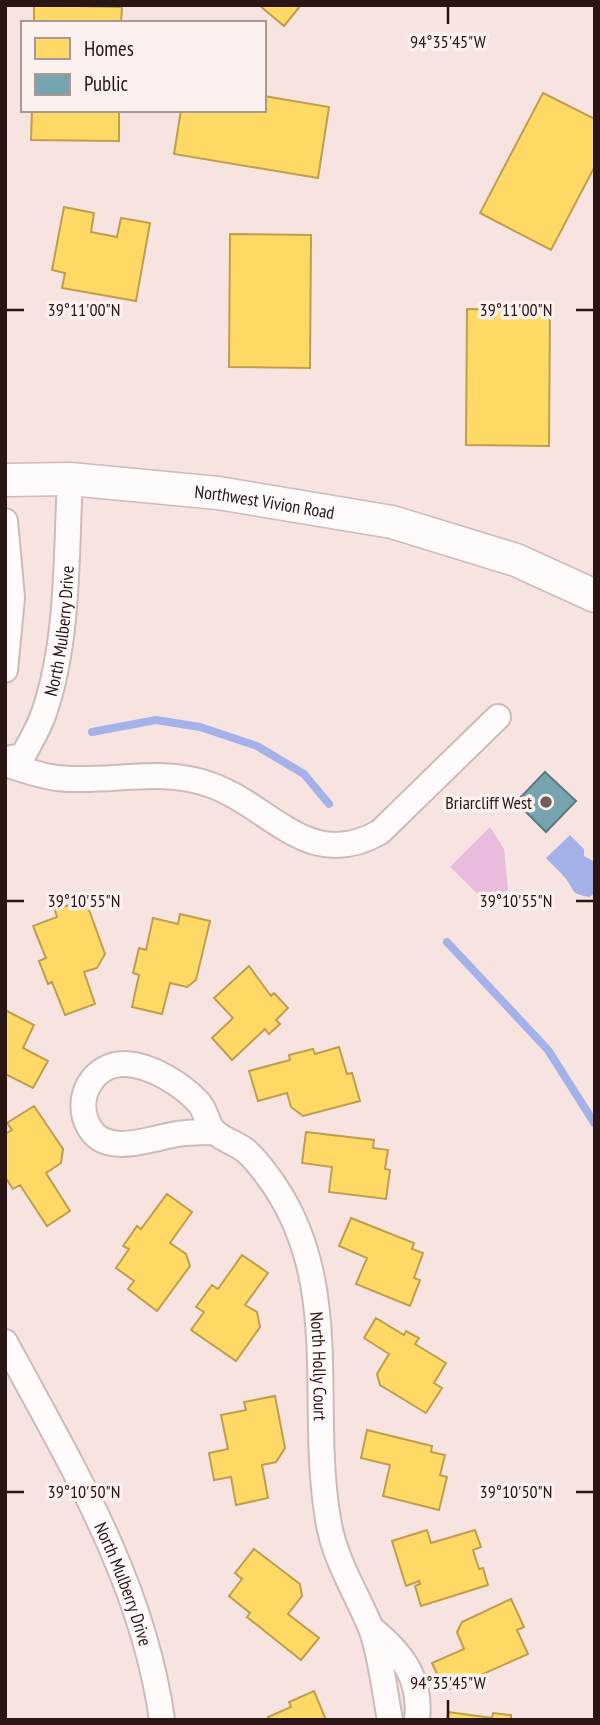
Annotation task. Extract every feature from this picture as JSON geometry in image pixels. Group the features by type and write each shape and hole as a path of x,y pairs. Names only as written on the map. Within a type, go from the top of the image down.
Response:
{"main road":[{"name":"Northwest Vivion Road","path":"5,480 70,479 218,493 392,522 516,560 595,596"},
{"name":"Northwest Vivion Road","path":"516,560 595,620"}],"street":[{"name":"North Mulberry Drive","path":"5,761 23,756 44,715 53,681 61,625 70,479"},
{"path":"5,521 12,598 5,670"},
{"path":"5,761 57,778 184,778 213,786 314,845 337,846 362,843 380,832 498,717"},
{"path":"125,1063 140,1066 161,1075 201,1104 214,1132 175,1134 122,1144 105,1142 90,1130 83,1115 84,1094 92,1077 107,1067 125,1063"},
{"name":"North Holly Court","path":"214,1132 246,1151 267,1175 284,1202 300,1236 317,1298 322,1478 328,1521 338,1561 371,1628 390,1720"},
{"name":"North Mulberry Drive","path":"5,1342 115,1553 142,1625 162,1720"},
{"name":"North Holly Court","path":"371,1628 393,1645 409,1665 415,1685 417,1720"}],"shaded area":[{"path":"490,827 504,849 508,890 489,905 450,867"}],"water":[{"path":"570,835 584,849 584,856 595,862 595,892 590,897 574,892 564,876 546,858"}],"building: Homes":[{"path":"34,5 122,7 121,21 34,21"},
{"path":"259,5 301,5 284,26"},
{"path":"543,93 595,119 595,166 551,250 480,213"},
{"path":"266,96 329,107 318,178 174,154 181,112 266,112"},
{"path":"32,112 119,112 119,141 31,140"},
{"path":"64,207 94,213 91,232 117,237 121,218 150,223 136,301 62,288 65,273 52,270"},
{"path":"230,234 311,235 310,368 229,367"},
{"path":"467,309 550,310 549,446 466,445"},
{"path":"85,899 105,954 97,968 84,972 95,1004 65,1015 52,982 48,984 39,961 46,958 33,926 57,917 55,910"},
{"path":"180,914 210,921 196,980 187,987 170,983 162,1014 132,1007 139,975 133,973 139,948 146,950 153,918 178,924"},
{"path":"249,966 271,996 274,993 288,1008 276,1020 280,1024 269,1034 265,1029 232,1060 212,1038 233,1018 214,998"},
{"path":"5,1010 34,1025 23,1048 48,1061 33,1088 5,1074"},
{"path":"339,1047 347,1074 352,1073 360,1101 303,1116 291,1107 287,1093 258,1101 249,1071 290,1060 289,1055 313,1049 315,1054"},
{"path":"34,1106 63,1149 61,1163 46,1173 70,1211 47,1226 20,1185 13,1189 5,1177 5,1134 12,1130 7,1123"},
{"path":"306,1132 374,1140 373,1148 388,1150 385,1169 390,1170 386,1199 329,1192 332,1167 302,1163"},
{"path":"167,1194 192,1212 170,1243 186,1254 190,1266 157,1311 128,1289 134,1281 116,1268 129,1249 123,1246 137,1226 141,1229"},
{"path":"351,1218 414,1243 412,1249 423,1253 414,1278 420,1280 410,1306 356,1284 367,1258 339,1246"},
{"path":"242,1255 268,1273 245,1305 257,1312 260,1327 236,1361 191,1330 204,1312 196,1307 212,1285 218,1289"},
{"path":"376,1318 404,1335 406,1331 419,1338 415,1344 446,1363 434,1383 442,1388 426,1413 380,1385 377,1374 389,1354 364,1338"},
{"path":"275,1396 285,1448 276,1462 262,1465 268,1498 236,1505 231,1477 214,1480 209,1453 228,1449 221,1415 246,1410 244,1402"},
{"path":"367,1430 432,1446 431,1452 445,1455 440,1475 447,1477 439,1510 383,1496 390,1465 361,1458"},
{"path":"427,1530 431,1543 475,1530 481,1547 473,1550 479,1569 483,1568 488,1585 421,1606 415,1586 420,1584 419,1581 406,1586 392,1541"},
{"path":"254,1549 300,1584 302,1596 288,1614 319,1638 301,1660 247,1617 250,1613 229,1596 242,1579 235,1573"},
{"path":"511,1599 524,1627 517,1630 528,1654 445,1691 432,1663 464,1649 457,1632 462,1622"},
{"path":"314,1691 326,1720 269,1720 268,1717 291,1707 289,1702"},
{"path":"448,1712 492,1718 493,1713 511,1715 511,1720 447,1720"}],"building: Public":[{"name":"Briarcliff West","path":"545,772 576,801 546,832 516,802"}],"waterway":[{"path":"92,732 156,720 200,727 257,746 304,774 329,804"},
{"path":"447,942 548,1050 595,1124"}],"place":[{"name":"Briarcliff West","path":"546,802"}]}
